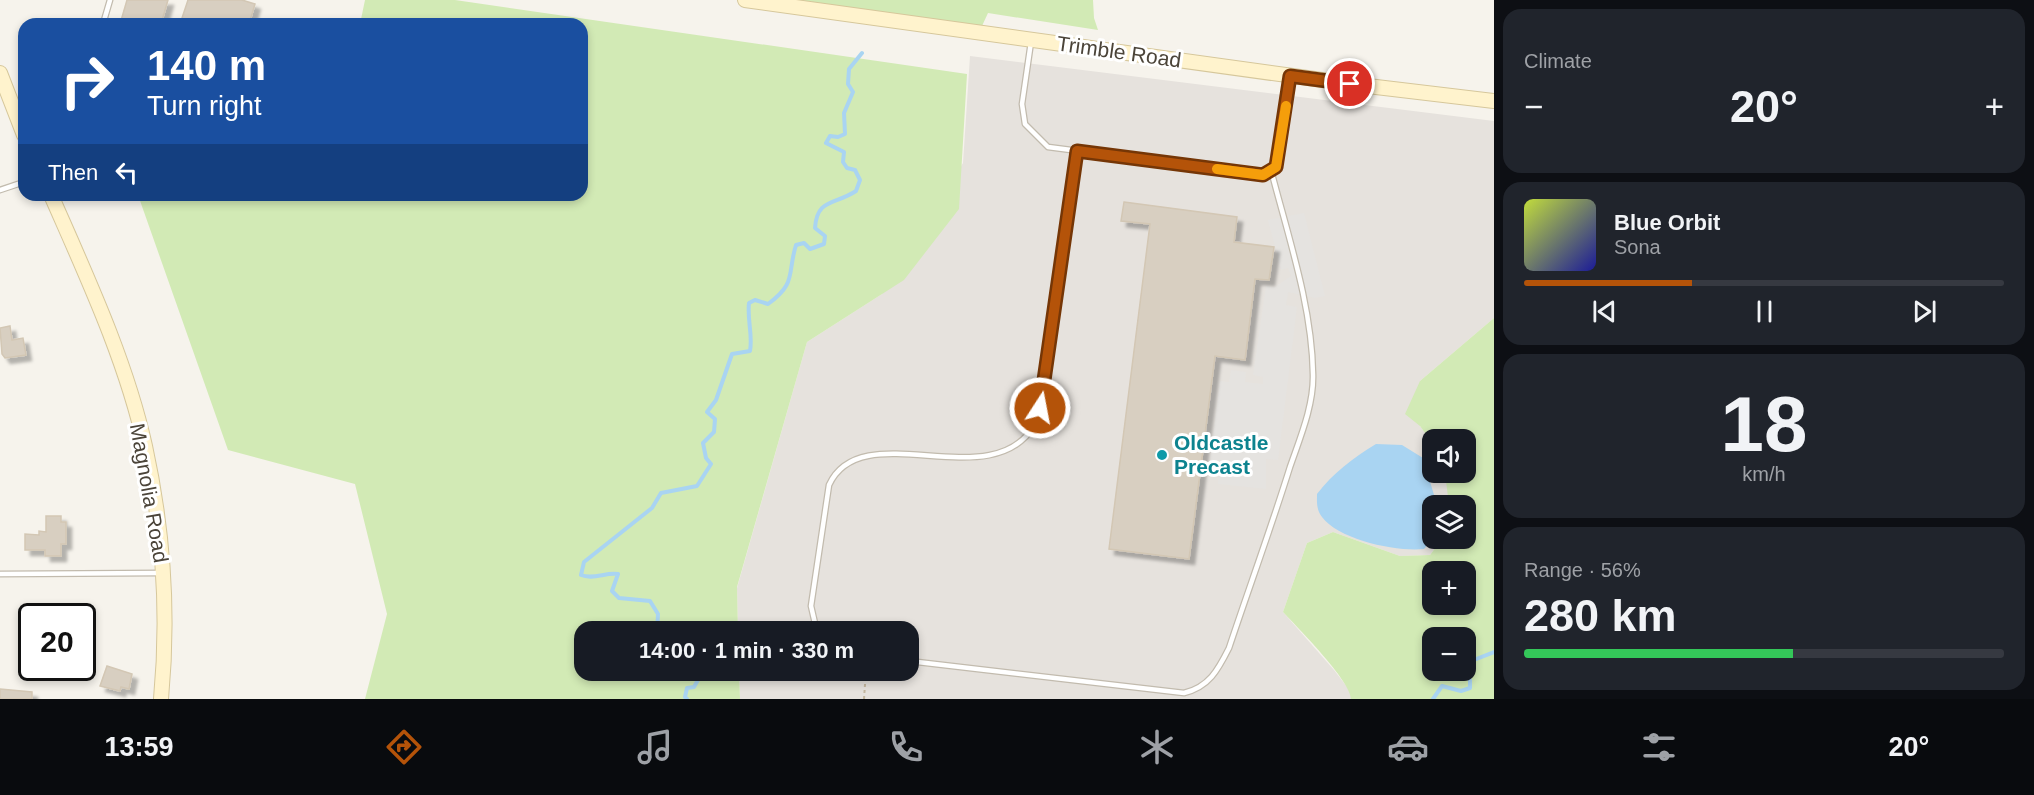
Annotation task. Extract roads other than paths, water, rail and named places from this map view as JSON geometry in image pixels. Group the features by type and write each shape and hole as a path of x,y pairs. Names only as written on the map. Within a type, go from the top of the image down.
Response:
{"street":[{"name":"Trimble Road","path":"745,0 1290,76 1494,100"},
{"path":"0,73 18,120"},
{"name":"Magnolia Road","path":"53,201 115,350 145,445 162,573 164,628 161,699"}],"lane":[{"path":"105,18 110,0"},
{"path":"1031,39 1022,104 1025,124 1048,147 1263,175 1276,167 1290,76"},
{"path":"814,621 811,606 829,485 835,471 857,458 885,455 983,457 1006,451 1023,439 1036,423 1044,393 1077,151"},
{"path":"919,662 1184,693 1204,685 1216,674 1229,648 1288,476 1306,417 1313,377 1310,341 1300,285 1271,170"},
{"path":"0,190 18,184"},
{"path":"0,574 162,573"}],"water":[{"path":"1376,444 1402,445 1422,457 1422,483 1430,483 1434,495 1422,495 1422,549 1369,543 1341,532 1322,517 1317,506 1317,494 1344,466"}],"waterway":[{"path":"658,621 658,614 650,601 619,598 612,591 618,574 590,577 581,575 584,562 652,508 661,493 697,486 711,464 706,458 703,443 714,432 715,419 707,412 716,400 732,354 750,351 749,303 755,300 768,304 777,297 790,277 796,245 804,243 810,249 824,244 825,236 815,228 819,212 828,204 856,191 860,180 855,170 847,168 843,162 844,152 826,143 830,136 838,137 845,134 844,113 853,92 848,84 849,69 862,53"},
{"path":"1476,659 1494,652"},
{"path":"687,699 685,697 687,688 694,687 697,681"},
{"path":"1433,699 1442,686 1461,691 1470,688 1470,681"}],"place":[{"name":"Oldcastle Precast","path":"1162,455"}]}
